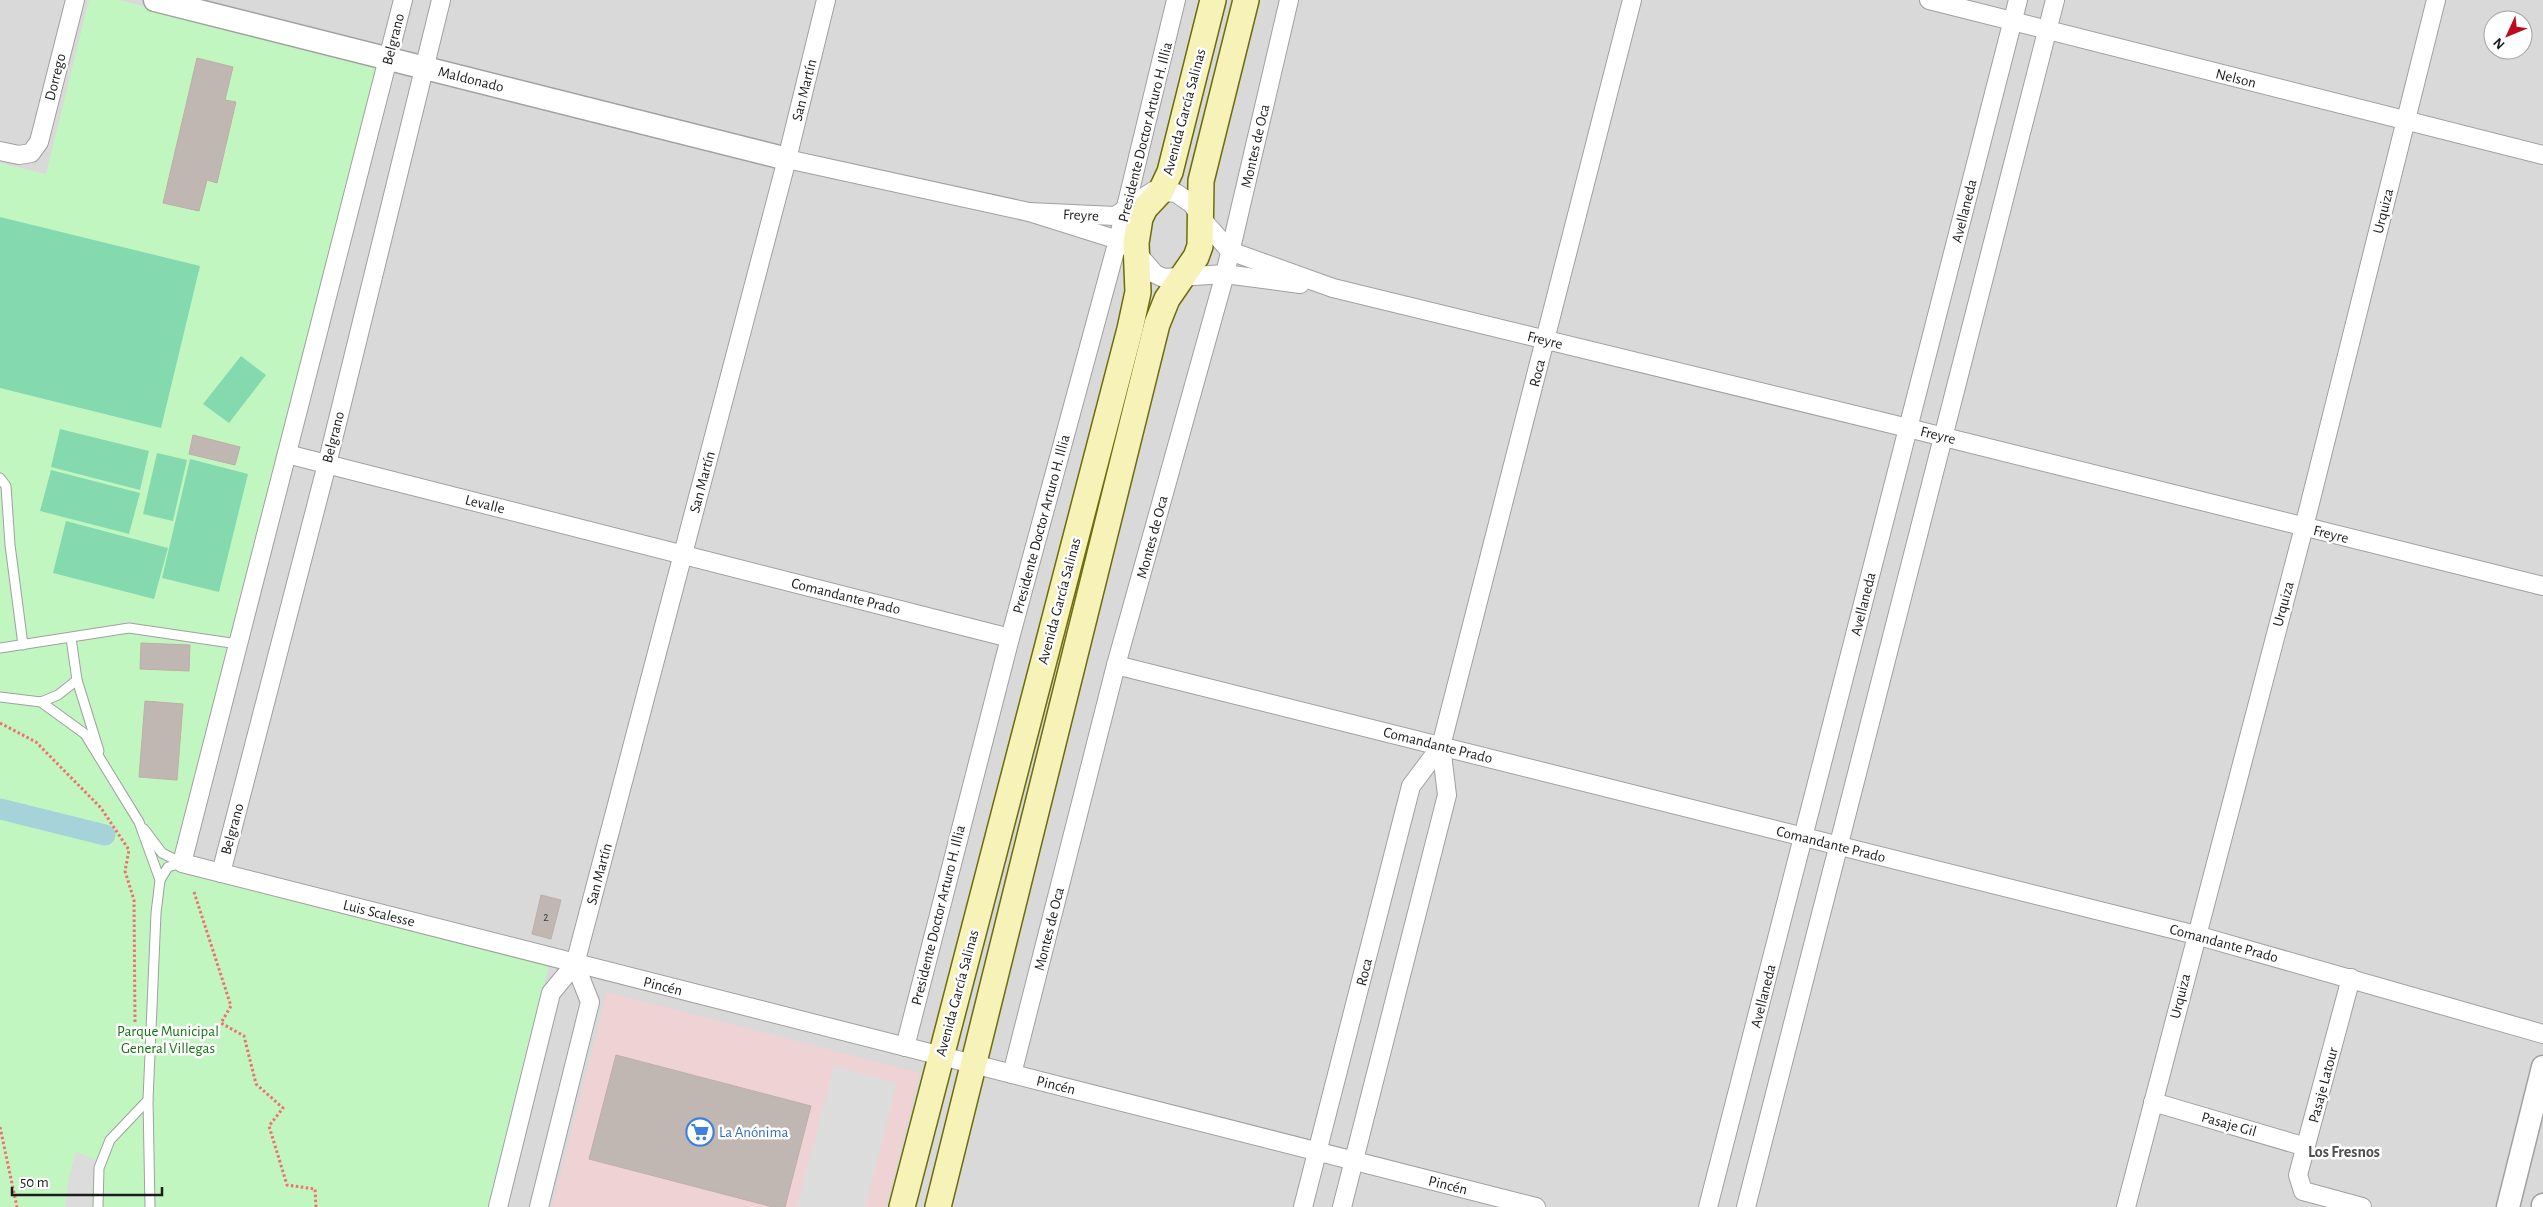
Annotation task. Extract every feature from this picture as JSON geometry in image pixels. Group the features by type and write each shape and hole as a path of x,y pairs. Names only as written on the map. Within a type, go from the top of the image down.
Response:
{"main road":[{"name":"Avenida García Salinas","path":"902,1207 1130,329 1138,286 1127,246 1145,208 1161,191 1170,172 1213,0"},
{"name":"Avenida García Salinas","path":"938,1207 1157,324 1167,299 1196,256 1200,246 1201,181 1246,0"}],"street":[{"name":"Dorrego","path":"0,151 19,155 31,153 39,142 75,0"},
{"name":"Maldonado","path":"155,0 787,159"},
{"name":"Belgrano","path":"182,863 403,0"},
{"name":"Belgrano","path":"221,873 327,464 441,0"},
{"name":"San Martín","path":"498,1207 551,993 575,964 787,159 826,0"},
{"name":"Presidente Doctor Arturo H. Illia","path":"905,1047 1010,638 1127,246 1126,210 1176,0"},
{"name":"Montes de Oca","path":"1012,1074 1116,665 1225,274 1289,0"},
{"name":"Roca","path":"1303,1207 1412,786 1441,746 1632,0"},
{"name":"Nelson","path":"1929,0 2543,155"},
{"name":"Avellaneda","path":"1708,1207 2018,0"},
{"path":"1746,1207 2055,0"},
{"name":"Urquiza","path":"2126,1207 2304,527 2436,0"},
{"name":"Freyre","path":"787,159 1029,212 1127,246 1155,274 1164,278 1179,279 1225,274 1333,288"},
{"name":"Freyre","path":"1029,212 1115,216 1153,191 1176,193 1192,204 1201,218 1230,251 1333,288 1943,436 2543,586"},
{"name":"Levalle","path":"287,454 682,555"},
{"name":"Comandante Prado","path":"682,555 1010,638"},
{"name":"Comandante Prado","path":"1116,665 2196,935 2543,1034"},
{"name":"Roca","path":"1342,1207 1447,795 1441,746"},
{"name":"Luis Scalesse","path":"182,863 575,964"},
{"path":"539,1207 590,1002 575,964"},
{"name":"Pincén","path":"575,964 1536,1207"},
{"name":"Pasaje Latour","path":"2352,978 2298,1175 2303,1191 2362,1207"},
{"path":"2508,1207 2543,1067"},
{"name":"Pasaje Gil","path":"2153,1102 2306,1147"}],"lane":[{"path":"0,478 6,486 10,545 23,645"},
{"path":"0,648 129,628 238,644"},
{"path":"71,638 77,680 101,760"},
{"path":"41,702 58,695 77,680"},
{"path":"0,697 41,702 85,734 139,822 162,853 182,863"},
{"path":"139,822 160,880"},
{"path":"150,1207 148,1100 156,913 160,880 168,867 182,863"},
{"path":"98,1207 99,1168 110,1140 148,1100"}],"path":[{"path":"0,723 36,742 101,808 128,850 125,871 134,900 135,1034"},
{"path":"194,892 231,1006 221,1023 244,1036 256,1084 283,1108 269,1126 287,1185 316,1189 316,1207"},
{"path":"0,1128 17,1207"}],"shaded area":[{"path":"0,0 2543,0 2543,1207 0,1207"},
{"path":"607,992 920,1073 886,1207 552,1207"},
{"path":"834,1066 897,1083 865,1207 797,1207"},
{"path":"76,1152 97,1160 93,1178 92,1207 65,1207 69,1176"}],"green space":[{"name":"Parque Municipal General Villegas","path":"89,0 119,0 377,66 173,868 549,965 489,1207 0,1207 0,163 46,174"},
{"path":"0,217 200,266 161,428 0,388"},
{"path":"241,356 266,375 229,423 203,404"},
{"path":"60,429 149,451 140,490 51,467"},
{"path":"157,453 187,460 173,521 143,514"},
{"path":"190,459 248,474 219,592 162,578"},
{"path":"51,470 140,493 129,534 40,511"},
{"path":"66,521 168,548 154,599 53,573"}],"building":[{"path":"197,58 233,67 225,100 236,102 217,183 207,180 199,211 163,203"},
{"path":"193,435 240,447 235,465 189,454"},
{"path":"141,643 190,645 189,671 140,669"},
{"path":"145,701 183,704 177,780 139,777"},
{"path":"541,895 561,900 551,939 532,934"},
{"name":"La Anónima","path":"616,1055 811,1106 785,1207 773,1207 589,1159"}],"waterway":[{"path":"0,809 105,835"}],"place":[{"name":"La Anónima","path":"700,1132"}],"district":[{"name":"Los Fresnos","path":"2344,1151"}]}
